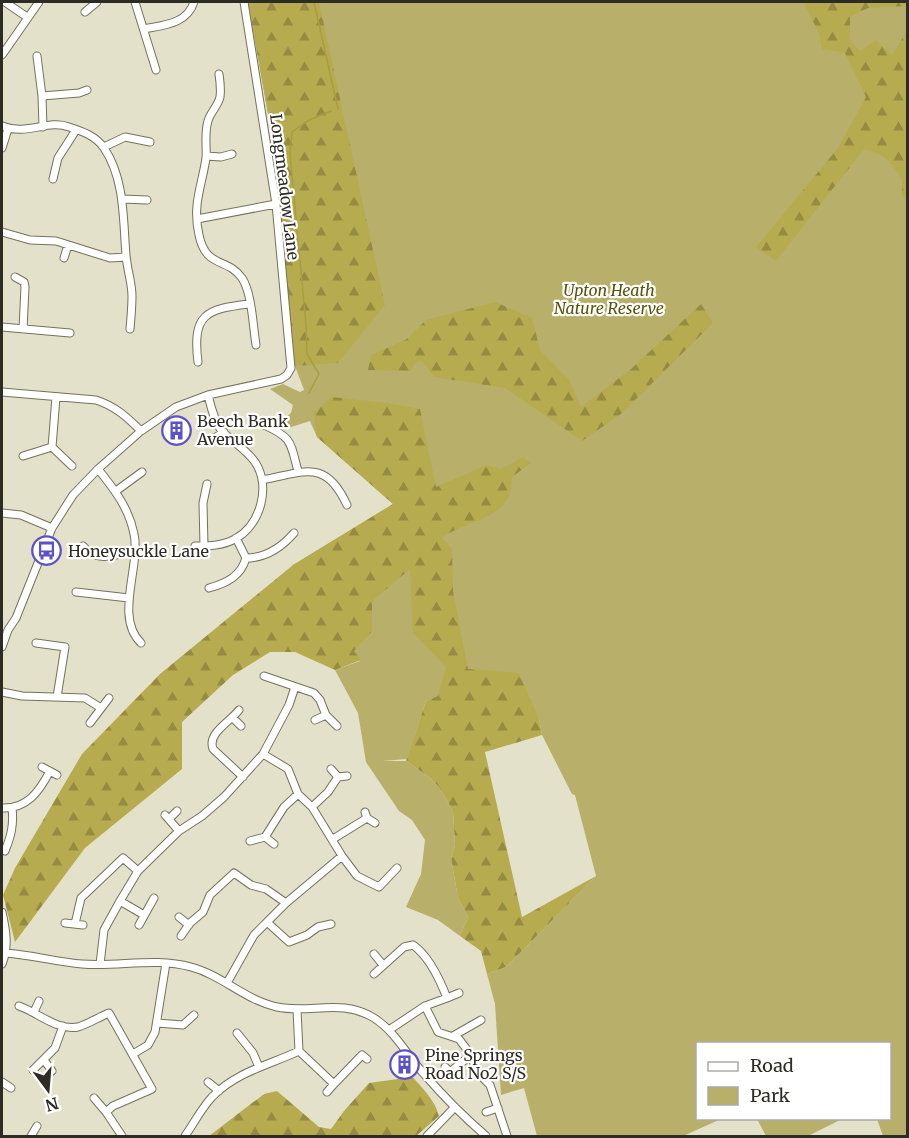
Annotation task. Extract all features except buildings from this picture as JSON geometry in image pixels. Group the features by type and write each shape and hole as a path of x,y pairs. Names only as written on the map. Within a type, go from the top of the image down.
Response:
{"street":[{"path":"5,2 27,17"},
{"path":"2,55 39,2"},
{"path":"85,12 97,2"},
{"path":"135,2 156,70"},
{"path":"144,29 177,21 185,16 194,2"},
{"name":"Longmeadow Lane","path":"208,395 281,379 291,368 276,204 244,2"},
{"path":"37,56 43,127"},
{"path":"219,74 220,97 205,133 206,156 197,193 197,219 203,247 215,262 235,270 243,279 247,289 256,345"},
{"path":"42,96 66,95 87,90"},
{"path":"2,148 5,127 27,130 68,126 88,134 104,147 114,169 122,199 126,257 132,296 130,328"},
{"path":"53,179 58,158 76,130"},
{"path":"104,147 125,137 150,142"},
{"path":"206,156 221,157 232,154"},
{"path":"122,199 147,200"},
{"path":"197,219 276,204"},
{"path":"2,232 22,239 56,241 110,258 126,257"},
{"path":"64,258 68,245"},
{"path":"21,278 25,287 23,329"},
{"path":"198,362 196,333 203,319 214,310 249,304"},
{"path":"2,327 70,333"},
{"path":"2,392 96,400 110,405 127,416 141,431"},
{"path":"2,647 4,629 16,618 52,528 74,495 98,469 157,418 176,407 208,395 216,422 254,461 262,480 263,492 258,513 252,524 236,538 224,543 195,546"},
{"path":"52,447 56,397"},
{"path":"264,425 282,433 288,439 297,471"},
{"path":"206,440 213,439 224,432"},
{"path":"23,456 52,447"},
{"path":"52,447 72,466"},
{"path":"98,469 117,491 133,526 135,537 129,598 131,627 135,641"},
{"path":"262,480 297,471 313,471 326,477 341,493 347,505"},
{"path":"117,491 142,472"},
{"path":"204,546 203,503 207,484"},
{"path":"2,513 21,515 52,528"},
{"path":"246,558 259,558 274,550 294,533"},
{"path":"209,588 221,585 240,573 246,558 236,538"},
{"path":"82,546 88,553 108,557 134,551"},
{"path":"76,592 129,598"},
{"path":"57,697 67,639"},
{"path":"36,643 65,647"},
{"path":"264,676 314,693 320,700 326,715 337,726"},
{"path":"100,964 104,930 138,871 179,831 202,816 224,797 263,754 289,705 295,687"},
{"path":"2,692 22,696 85,698 100,708"},
{"path":"90,723 109,698"},
{"path":"238,710 233,718 212,737 211,743 213,749 243,777"},
{"path":"315,720 326,715"},
{"path":"233,718 240,726"},
{"path":"263,754 288,769 298,794 312,807 357,876 379,890 397,868"},
{"path":"2,808 12,808 33,798 53,773 42,766"},
{"path":"331,769 338,777"},
{"path":"312,807 328,792 338,777 347,776"},
{"path":"250,841 265,837 284,807 298,794"},
{"path":"4,851 5,840 14,824 12,808"},
{"path":"177,812 167,817 179,831"},
{"path":"333,839 366,815 375,823"},
{"path":"265,837 274,844"},
{"path":"75,924 81,898 129,851"},
{"path":"226,983 254,935 286,903 342,856"},
{"path":"123,858 138,871"},
{"path":"181,936 189,924 203,912 210,895 232,871 251,885 266,889 286,903"},
{"path":"140,925 154,898"},
{"path":"120,901 144,915"},
{"path":"2,912 10,954"},
{"path":"179,917 189,924"},
{"path":"312,919 318,927"},
{"path":"268,922 289,942"},
{"path":"65,923 83,925"},
{"path":"284,949 289,942 307,935 318,927 331,924"},
{"path":"374,974 404,947 413,945 420,950 440,980 447,998"},
{"path":"10,954 100,964 166,963 210,973 264,1003 297,1010 346,1007 374,1018 389,1030 424,1074 486,1137"},
{"path":"2,964 10,954"},
{"path":"374,954 383,965"},
{"path":"133,1054 148,1045 155,1032 166,963"},
{"path":"389,1030 425,1006 459,993"},
{"path":"33,1012 39,1001"},
{"path":"19,1006 63,1026 78,1027 109,1010 157,1098"},
{"path":"425,1006 438,1032 461,1041 471,1055 478,1074 490,1085 507,1137"},
{"path":"297,1010 299,1051 334,1084"},
{"path":"157,1023 184,1024 194,1015"},
{"path":"453,1036 481,1020"},
{"path":"184,1024 188,1033"},
{"path":"33,1070 55,1048 63,1026"},
{"path":"237,1033 253,1053 259,1067"},
{"path":"185,1137 203,1108 219,1091 240,1076 299,1051"},
{"path":"327,1092 362,1055"},
{"path":"445,1067 450,1072 471,1055"},
{"path":"44,1060 52,1071"},
{"path":"2,1082 12,1088"},
{"path":"208,1082 219,1091"},
{"path":"106,1112 113,1106 152,1089"},
{"path":"94,1098 122,1137"},
{"path":"427,1136 454,1107"},
{"path":"486,1112 498,1108"},
{"path":"31,1137 37,1126"}],"green space":[{"name":"Upton Heath Nature Reserve","path":"248,2 907,2 907,1136 883,1136 877,1120 891,1120 891,1042 696,1042 696,1120 719,1120 683,1136 537,1136 524,1088 501,1095 495,1004 487,974 506,967 596,876 575,795 572,794 542,735 539,719 438,697 426,701 407,759 382,761 406,761 429,777 439,787 453,811 455,845 451,858 458,898 468,917 460,936 438,920 406,907 421,874 425,840 412,820 399,811 366,762 358,713 335,670 360,661 293,565 393,504 317,437 310,421 285,429 278,424 291,413 293,405 270,389 283,384 300,392 304,390 295,366 275,153"},
{"path":"248,2 319,2 385,305 338,363 295,366 275,153"},
{"path":"803,2 907,2 907,6 868,8 850,17 850,40 860,51 876,40 892,55 907,31 908,93 905,96 908,98 907,201 902,195 902,179 889,161 879,154 864,149 776,261 756,247 838,148 866,97 845,53 822,49 819,33"},
{"path":"495,302 532,318 540,350 569,380 581,407 631,369 701,304 713,323 621,414 582,441 505,388 434,377 422,361 416,363 410,371 368,370 371,355 407,339 426,320"},
{"path":"332,397 420,409 436,487 487,465 501,469 523,457 531,463 512,477 510,494 496,511 442,538 452,549 453,591 468,669 519,673 539,719 542,735 485,752 522,917 596,876 506,967 487,974 481,951 460,936 468,917 458,898 451,858 455,845 453,811 439,787 406,761 426,701 438,696 446,667 413,633 410,569 372,601 372,631 354,651 361,660 335,670 295,652 270,652 233,675 182,722 182,769 85,848 15,942 3,895 15,868 82,754 160,674 293,565 393,504 317,437 314,413"},
{"path":"401,1062 433,1101 439,1116 416,1136 209,1136 264,1094 277,1091 319,1127 331,1129 369,1083 398,1079 394,1069 397,1063"},
{"path":"758,1120 840,1120 808,1136 766,1136"}],"waterway":[{"path":"314,2 338,109"},
{"path":"309,393 319,374 307,354 290,153 292,132 309,120 331,111"}],"place":[{"name":"Beech Bank Avenue","path":"176,430"},
{"name":"Honeysuckle Lane","path":"47,551"},
{"name":"Pine Springs Road No2 S/S","path":"404,1064"}]}
